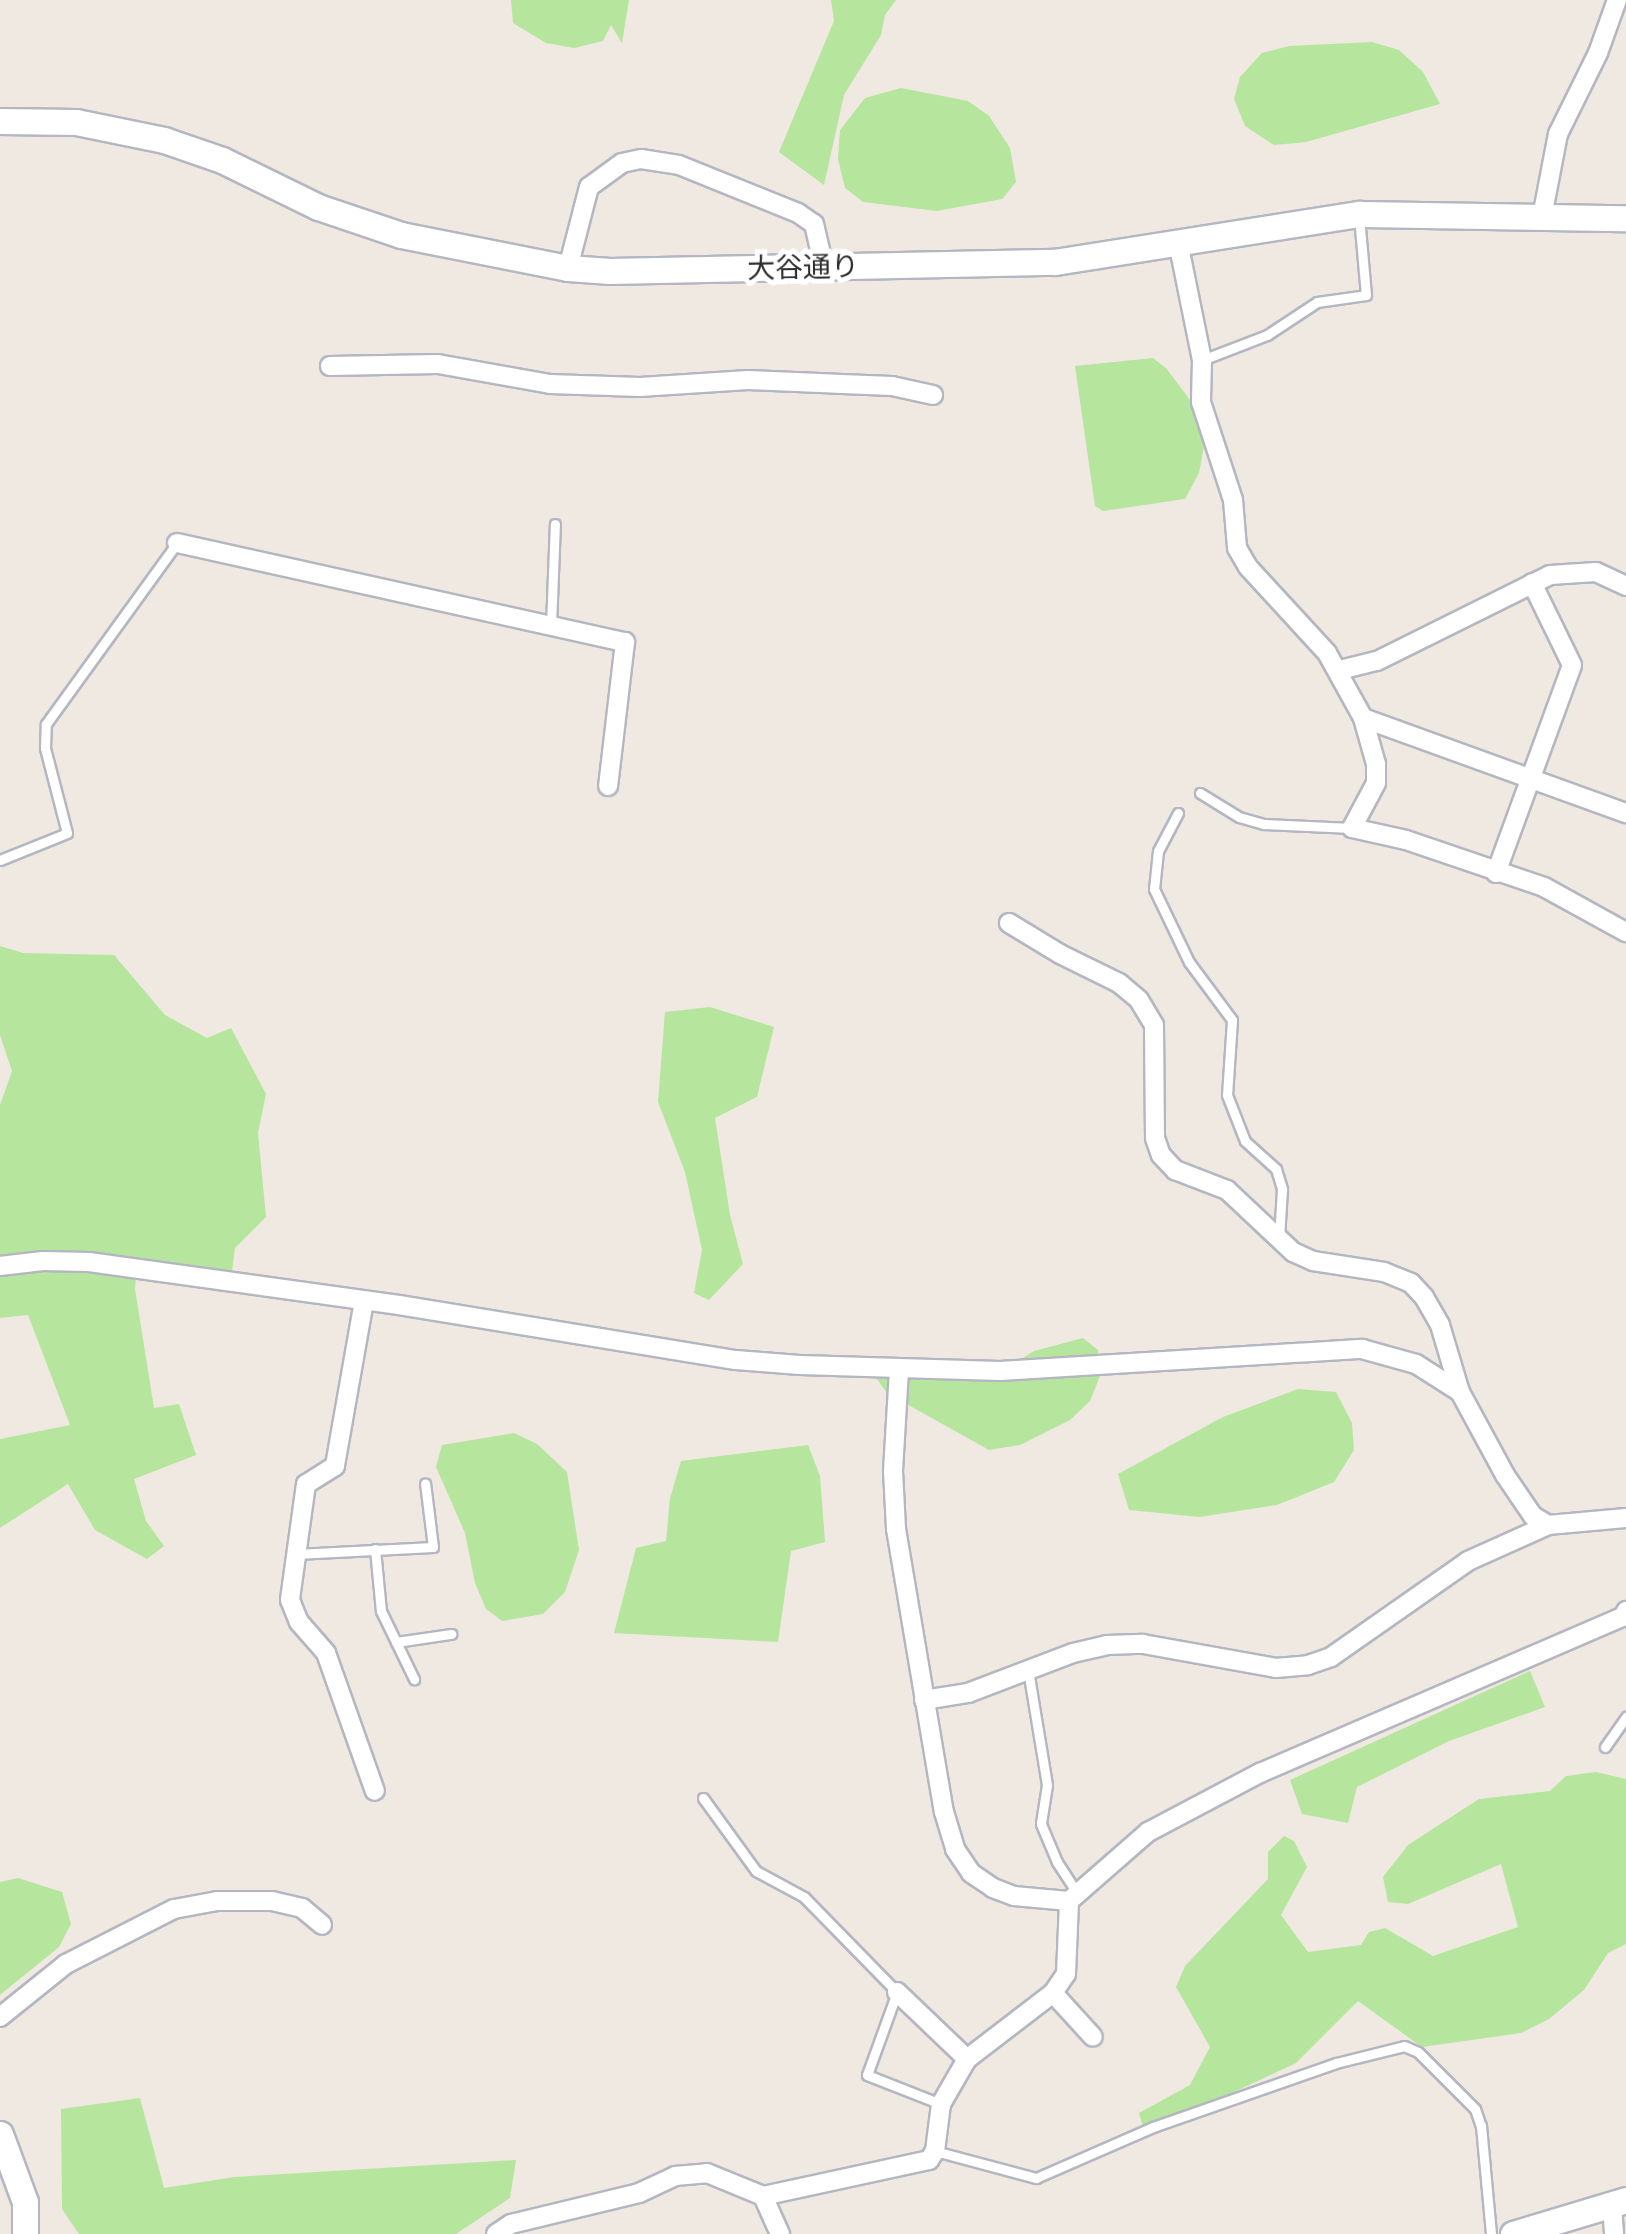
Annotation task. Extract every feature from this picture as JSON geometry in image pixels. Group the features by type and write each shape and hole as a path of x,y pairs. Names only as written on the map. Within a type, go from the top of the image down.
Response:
{"street":[{"path":"1542,217 1558,134 1598,52 1617,0"},
{"name":"大谷通り","path":"0,121 76,122 164,140 222,160 360,222 568,268 1056,262 1359,214 1626,218"},
{"path":"568,268 589,187 622,163 641,159 679,166 798,213 814,224 824,267"},
{"path":"1178,242 1202,360 1200,402 1234,500 1237,548 1248,567 1340,670 1363,718 1376,764 1376,783 1352,828 1406,840 1544,887 1626,932"},
{"path":"330,366 438,364 550,384 640,387 748,380 892,386 934,395"},
{"path":"177,543 625,642 608,786"},
{"path":"1340,670 1378,661 1550,575 1596,572 1626,586"},
{"path":"1496,873 1572,665 1532,583"},
{"path":"1363,718 1626,813"},
{"path":"1010,923 1060,954 1119,983 1139,1000 1154,1025 1155,1138 1161,1155 1175,1170 1227,1190 1278,1241 1313,1262 1384,1272 1411,1284 1440,1325 1460,1392 1504,1476 1533,1516 1548,1525"},
{"path":"0,1266 43,1260 89,1262 364,1300 736,1360 899,1370 1000,1371 1362,1348 1416,1364 1460,1392"},
{"path":"364,1300 335,1466 306,1484 290,1600 299,1622 326,1653 374,1791"},
{"path":"899,1370 893,1471 896,1529 944,1812 955,1849 971,1873 1014,1896 1073,1896 1148,1832 1190,1806 1625,1618"},
{"path":"924,1700 968,1693 1090,1649 1143,1644 1276,1668 1308,1665 1331,1657 1446,1574 1548,1525 1626,1518"},
{"path":"496,2234 511,2224 639,2193 675,2176 707,2173 763,2196 929,2160 936,2151 942,2104 967,2060 1053,1993 1066,1974 1073,1896"},
{"path":"0,2017 66,1964 174,1908 217,1902 272,1902 302,1908 322,1925"},
{"path":"897,1992 967,2060"},
{"path":"1053,1993 1093,2037"},
{"path":"0,2134 25,2202 25,2234"},
{"path":"763,2196 780,2234"},
{"path":"1512,2234 1619,2202 1614,2234"}],"lane":[{"path":"1202,360 1267,335 1317,302 1366,295 1359,214"},
{"path":"551,626 555,524"},
{"path":"0,860 67,833 45,748 46,724 177,543"},
{"path":"1200,793 1239,817 1264,824 1352,828"},
{"path":"1178,814 1158,851 1154,889 1189,962 1232,1020 1227,1095 1245,1141 1276,1170 1282,1189 1278,1241"},
{"path":"296,1554 433,1547 425,1482"},
{"path":"375,1548 380,1611 414,1679"},
{"path":"396,1642 451,1634"},
{"path":"1028,1670 1047,1784 1042,1824 1073,1896"},
{"path":"1605,1747 1626,1718"},
{"path":"704,1798 756,1870 804,1898 897,1992 867,2075 942,2104"},
{"path":"936,2151 1036,2178 1063,2170 1153,2126 1336,2063 1404,2046 1418,2052 1474,2110 1481,2126 1491,2234"}],"green space":[{"path":"511,0 629,0 622,43 611,25 603,41 574,48 546,43 513,23"},
{"path":"831,0 896,0 885,15 881,35 844,95 824,185 779,152 834,21"},
{"path":"1372,42 1399,50 1423,72 1440,104 1306,142 1274,145 1245,126 1234,99 1240,77 1262,53 1289,46"},
{"path":"901,88 968,101 989,116 1010,148 1016,182 1002,199 937,211 863,202 845,188 838,159 840,130 865,98"},
{"path":"1153,358 1166,368 1196,408 1204,446 1199,473 1185,499 1103,511 1095,506 1075,366"},
{"path":"0,946 23,953 114,955 165,1015 207,1038 231,1028 266,1094 258,1133 266,1217 235,1248 231,1280 137,1265 135,1289 154,1408 179,1404 196,1455 134,1479 146,1521 164,1546 147,1559 95,1530 68,1484 0,1528 0,1439 70,1425 28,1315 0,1318 0,1105 12,1071 0,1035"},
{"path":"710,1007 774,1027 757,1097 715,1118 730,1215 743,1264 709,1300 694,1293 702,1250 685,1172 658,1102 665,1012"},
{"path":"1083,1338 1098,1350 1100,1376 1090,1401 1070,1420 1020,1445 989,1450 887,1393 869,1368 936,1366 985,1382 1034,1351"},
{"path":"1298,1389 1336,1392 1352,1423 1354,1450 1334,1482 1277,1505 1199,1517 1129,1510 1118,1474 1223,1417"},
{"path":"514,1433 537,1444 567,1472 579,1550 565,1592 543,1614 502,1621 486,1609 475,1583 465,1533 436,1467 442,1445"},
{"path":"808,1445 820,1476 825,1542 791,1551 778,1642 614,1633 636,1548 666,1541 670,1498 681,1461"},
{"path":"1530,1671 1545,1707 1449,1741 1357,1787 1348,1823 1302,1814 1290,1780"},
{"path":"1596,1772 1626,1779 1626,1944 1608,1953 1584,1990 1549,2019 1521,2033 1422,2047 1358,2001 1296,2063 1202,2107 1143,2127 1139,2113 1190,2085 1210,2047 1176,1987 1185,1966 1268,1879 1268,1852 1284,1836 1294,1841 1307,1867 1281,1915 1308,1952 1361,1945 1369,1932 1385,1928 1433,1956 1518,1927 1501,1864 1408,1904 1388,1902 1383,1877 1408,1845 1479,1799 1550,1791 1566,1776"},
{"path":"18,1878 62,1892 71,1924 59,1947 0,1995 0,1882"},
{"path":"140,2098 164,2188 234,2177 516,2160 510,2198 456,2234 79,2234 62,2209 61,2109"}]}
